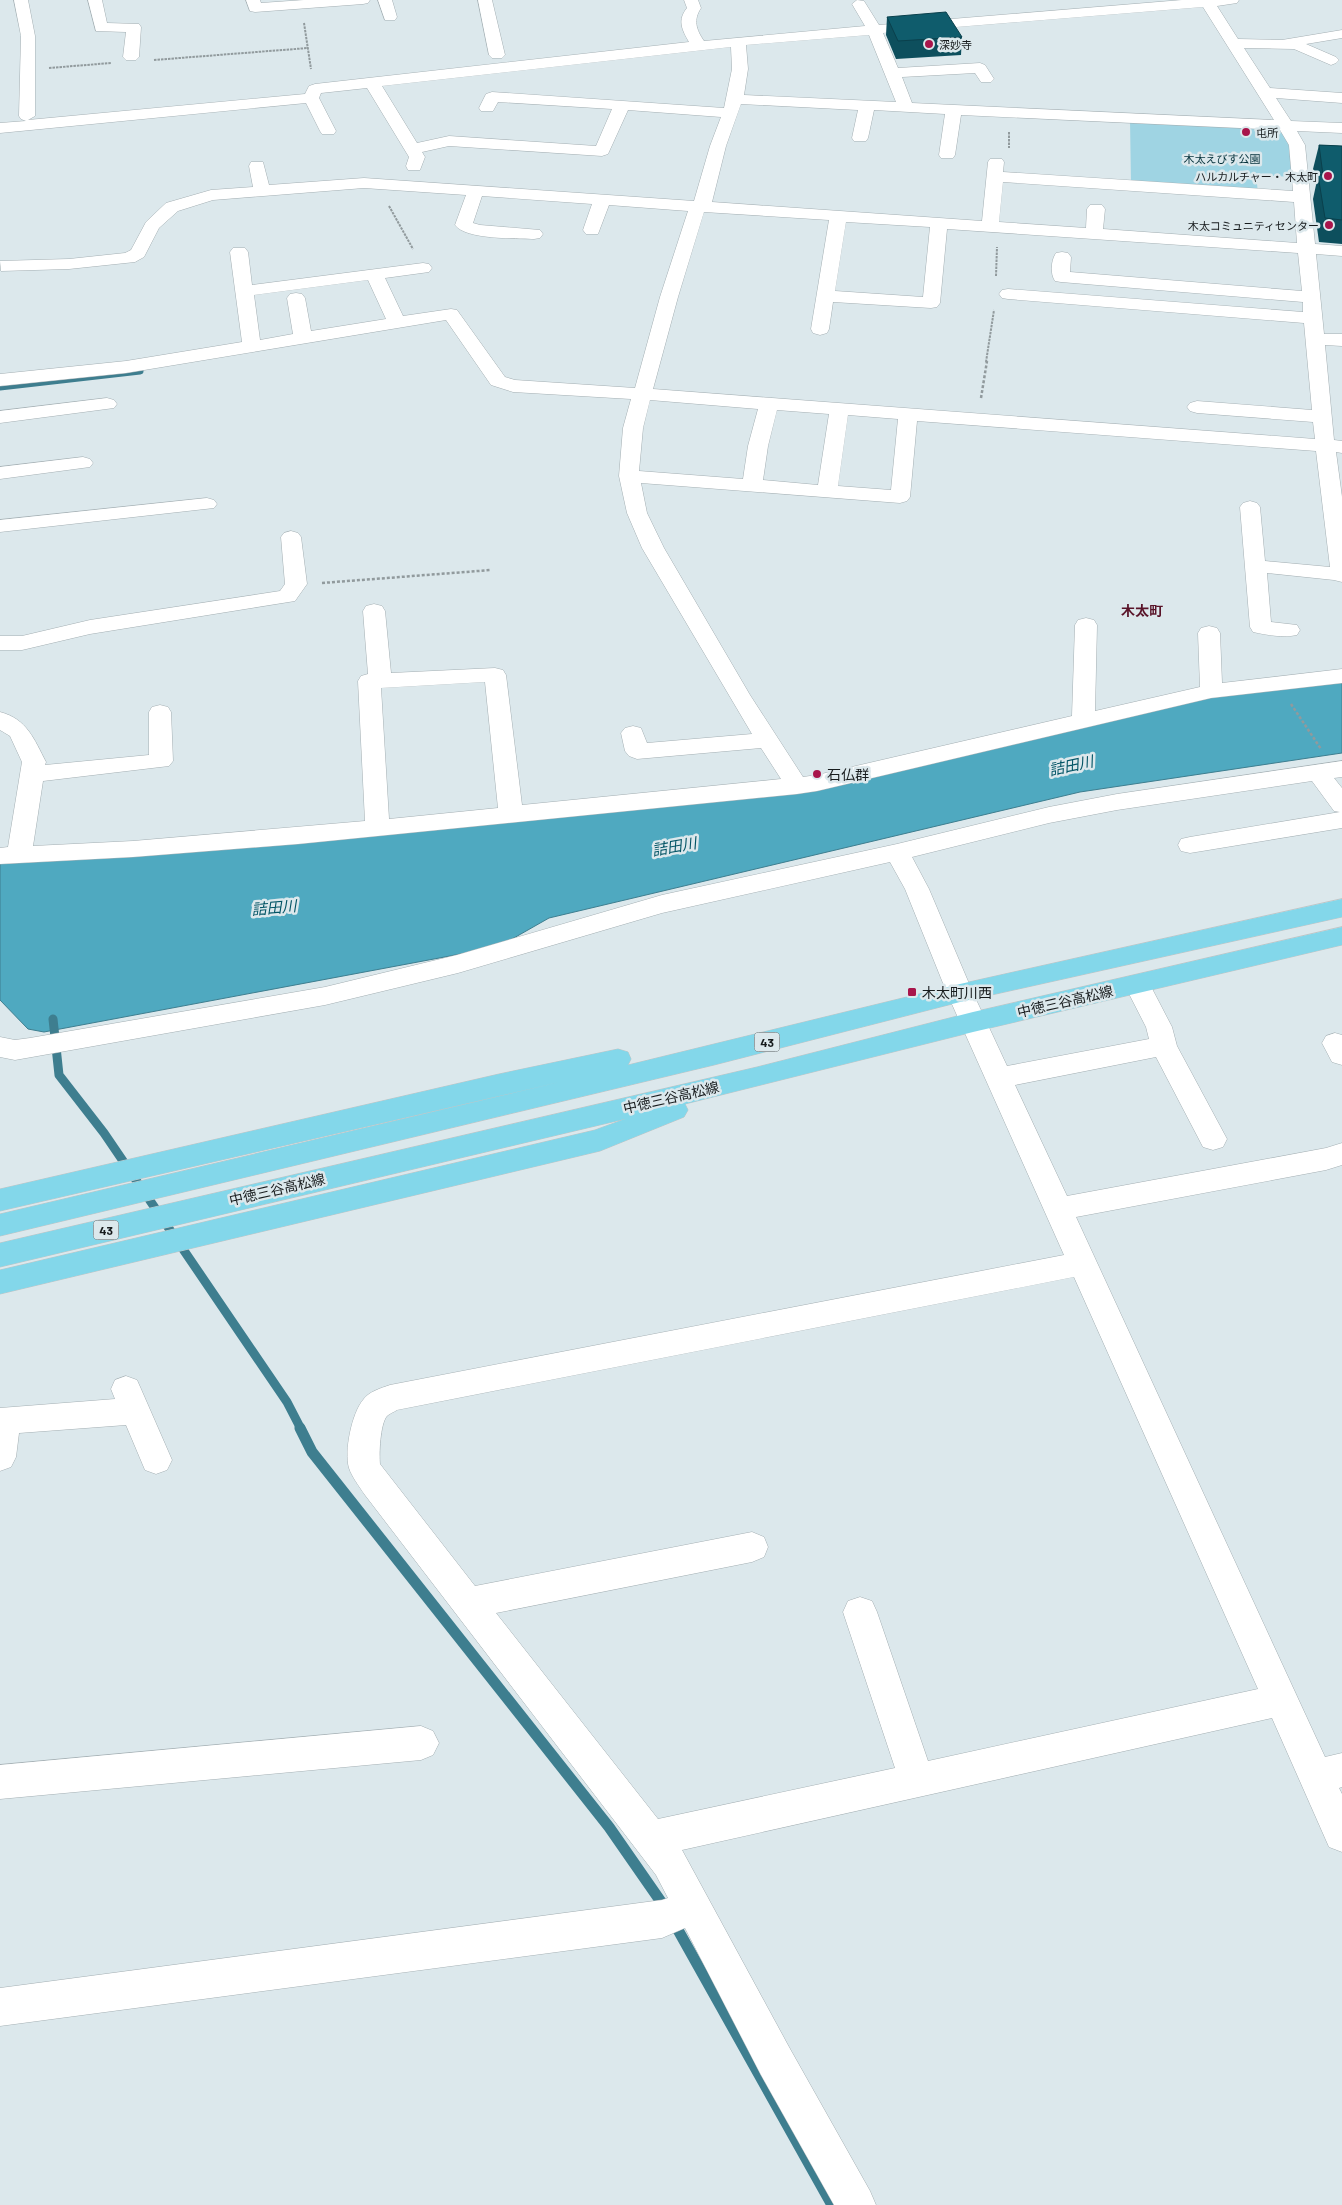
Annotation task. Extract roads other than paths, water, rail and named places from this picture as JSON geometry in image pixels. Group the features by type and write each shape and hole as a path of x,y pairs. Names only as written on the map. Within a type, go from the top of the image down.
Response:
{"main road":[{"name":"中徳三谷高松線","path":"0,1225 714,1055 960,994 1342,908"},
{"name":"中徳三谷高松線","path":"0,1255 756,1077 973,1022 1342,936"},
{"path":"0,1200 499,1084 635,1056 714,1055"},
{"path":"0,1282 600,1140 756,1077"}],"street":[{"path":"21,0 28,36 27,116"},
{"path":"95,0 100,28 134,27 131,58"},
{"path":"253,0 255,8 363,0"},
{"path":"385,0 390,17"},
{"path":"485,0 497,55"},
{"path":"691,0 694,8 689,14 687,26 700,46"},
{"path":"1023,0 1037,18"},
{"path":"0,128 313,93 372,83 738,42 1232,0"},
{"path":"1206,1 1287,126 1297,145 1323,417 1334,446 1341,569 1256,566"},
{"path":"846,16 862,9 875,30 906,107"},
{"path":"1282,43 1342,34"},
{"path":"738,42 742,58 734,106 718,146 641,395 632,428 629,476 637,513 653,548 739,696 797,786"},
{"path":"1232,42 1296,45 1330,60"},
{"path":"892,74 979,67"},
{"path":"372,83 417,157 408,186"},
{"path":"1265,92 1342,98"},
{"path":"313,93 328,131"},
{"path":"487,108 492,96 622,105 866,105 1342,128"},
{"path":"413,149 449,141 602,151 622,105"},
{"path":"860,138 866,105"},
{"path":"947,155 954,109"},
{"path":"1297,145 1315,146"},
{"path":"257,166 262,191"},
{"path":"994,226 995,169 1302,197"},
{"path":"0,267 68,264 129,258 138,253 152,226 172,207 210,195 364,183 1342,251"},
{"path":"476,190 464,225 477,230 534,234"},
{"path":"592,230 602,199"},
{"path":"1094,234 1096,209"},
{"path":"820,329 838,215"},
{"path":"826,296 931,303 939,222"},
{"path":"239,252 252,348"},
{"path":"1062,257 1061,277 1312,296"},
{"path":"245,291 423,268"},
{"path":"1186,268 1188,287"},
{"path":"374,275 398,323"},
{"path":"1002,288 1314,318"},
{"path":"296,298 303,339"},
{"path":"0,380 126,368 451,314 498,381 513,386 550,387 1334,446"},
{"path":"1316,339 1342,340"},
{"path":"1321,395 1342,396"},
{"path":"0,417 107,404"},
{"path":"752,486 758,446 769,404"},
{"path":"1197,407 1323,417"},
{"path":"827,492 839,410"},
{"path":"629,476 900,498 908,415"},
{"path":"0,473 84,463"},
{"path":"0,526 207,504"},
{"path":"1250,507 1261,628 1289,630"},
{"path":"0,643 22,643 90,627 287,596 296,584 291,537"},
{"path":"374,611 380,681"},
{"path":"1083,720 1086,625"},
{"path":"1209,632 1211,691"},
{"path":"377,827 369,681 495,675 511,814"},
{"path":"0,719 19,732 34,762 9,855 133,849 298,836 797,786 817,783 1211,691 1342,676"},
{"path":"32,774 161,761 160,712"},
{"path":"637,749 768,740"},
{"path":"1320,762 1342,805"},
{"path":"0,1047 15,1050 30,1048 325,996 458,964 638,911 898,852 1040,817 1320,762 1342,769"},
{"path":"1190,845 1342,820"},
{"path":"898,852 917,889 960,994 1282,1700 1329,1774 1342,1834"},
{"path":"1137,984 1159,1027 1164,1046 1213,1139"},
{"path":"999,1078 1164,1046"},
{"path":"1059,1209 1326,1160 1342,1154"},
{"path":"856,2205 775,2061 669,1862 376,1485 365,1468 363,1455 371,1415 374,1408 390,1398 1084,1263"},
{"path":"0,1457 2,1421 130,1400 156,1460"},
{"path":"468,1603 752,1547"},
{"path":"860,1612 918,1781"},
{"path":"651,1839 1282,1700"},
{"path":"0,1782 421,1744"},
{"path":"0,2007 662,1920 693,1906"}],"water":[{"name":"詰田川","path":"1342,681 1342,753 1080,792 549,918 498,947 44,1032 28,1029 0,1000 0,860 817,788 1215,696"}],"waterway":[{"path":"0,387 140,371"},
{"path":"53,1019 59,1075 104,1133 287,1402 301,1429"},
{"path":"300,1428 312,1452 609,1827 666,1909"},
{"path":"673,1921 832,2205"}],"place":[{"name":"深妙寺","path":"929,44"},
{"name":"屯所","path":"1246,132"},
{"name":"ハルカルチャー・ 木太町","path":"1328,176"},
{"name":"木太コミュニティセンター","path":"1329,225"},
{"name":"石仏群","path":"817,774"},
{"name":"木太町川西","path":"912,992"}],"district":[{"name":"木太町","path":"1142,610"}],"park label":[{"name":"木太えびす公園","path":"1222,158"}]}
